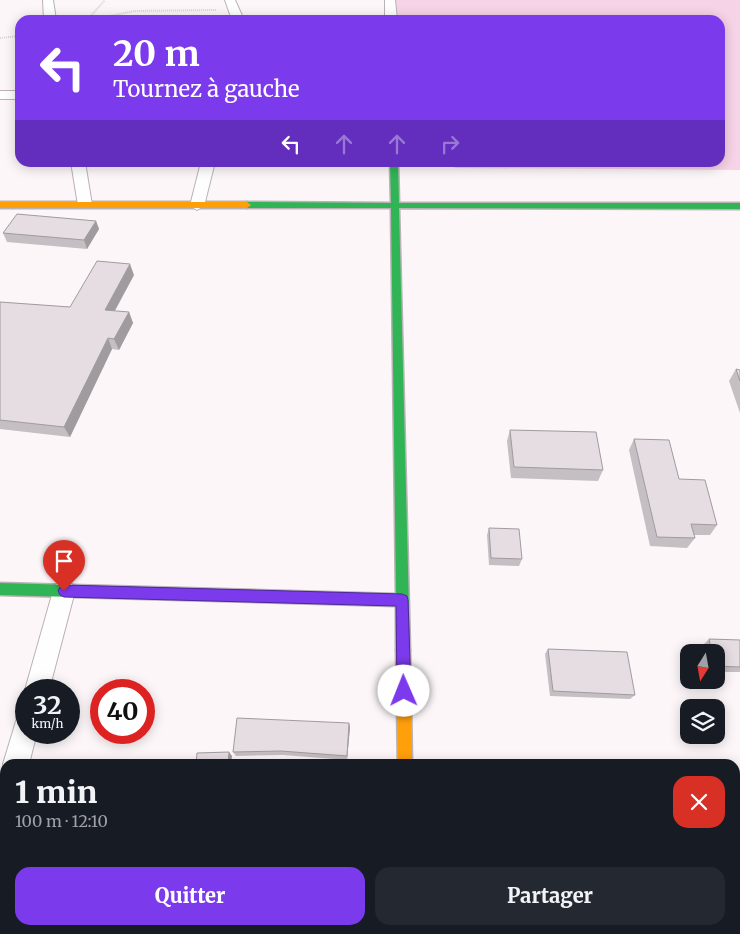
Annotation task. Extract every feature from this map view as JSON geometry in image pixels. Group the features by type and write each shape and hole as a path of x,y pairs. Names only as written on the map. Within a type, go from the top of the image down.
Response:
{"street":[{"path":"48,0 50,15"},
{"path":"230,0 236,15"},
{"path":"390,0 391,15"},
{"path":"0,96 15,95"},
{"path":"79,167 85,205"},
{"path":"197,206 207,167"},
{"path":"394,167 405,759"},
{"path":"0,205 740,206"},
{"path":"0,589 402,600"},
{"path":"40,679 64,591"},
{"path":"17,759 21,744"}],"path":[{"path":"92,15 105,0"},
{"path":"106,15 146,10 236,15"},
{"path":"0,38 15,36"}],"shaded area":[{"path":"390,0 740,0 740,170 453,167 725,167 725,15 393,15"}],"building":[{"path":"17,214 96,221 84,240 3,233"},
{"path":"97,261 130,264 105,310 129,312 114,339 108,338 64,427 0,420 0,302 70,307"},
{"path":"736,369 740,370 740,381"},
{"path":"510,430 596,432 603,470 514,467"},
{"path":"634,439 669,440 679,479 705,480 717,525 691,524 695,538 657,537"},
{"path":"489,528 519,529 522,559 491,558"},
{"path":"709,639 740,640 740,667 725,666 725,644 710,644"},
{"path":"548,649 627,652 635,695 553,691"},
{"path":"237,718 349,723 347,756 281,751 233,752"},
{"path":"229,752 228,759 196,759 197,753"}],"traffic: fast":[{"path":"394,167 403,650"},
{"path":"247,205 740,206"},
{"path":"0,589 402,600"}],"traffic: slow":[{"path":"0,205 247,205"},
{"path":"403,650 405,759"}],"route":[{"path":"64,591 402,600 404,691"}]}
